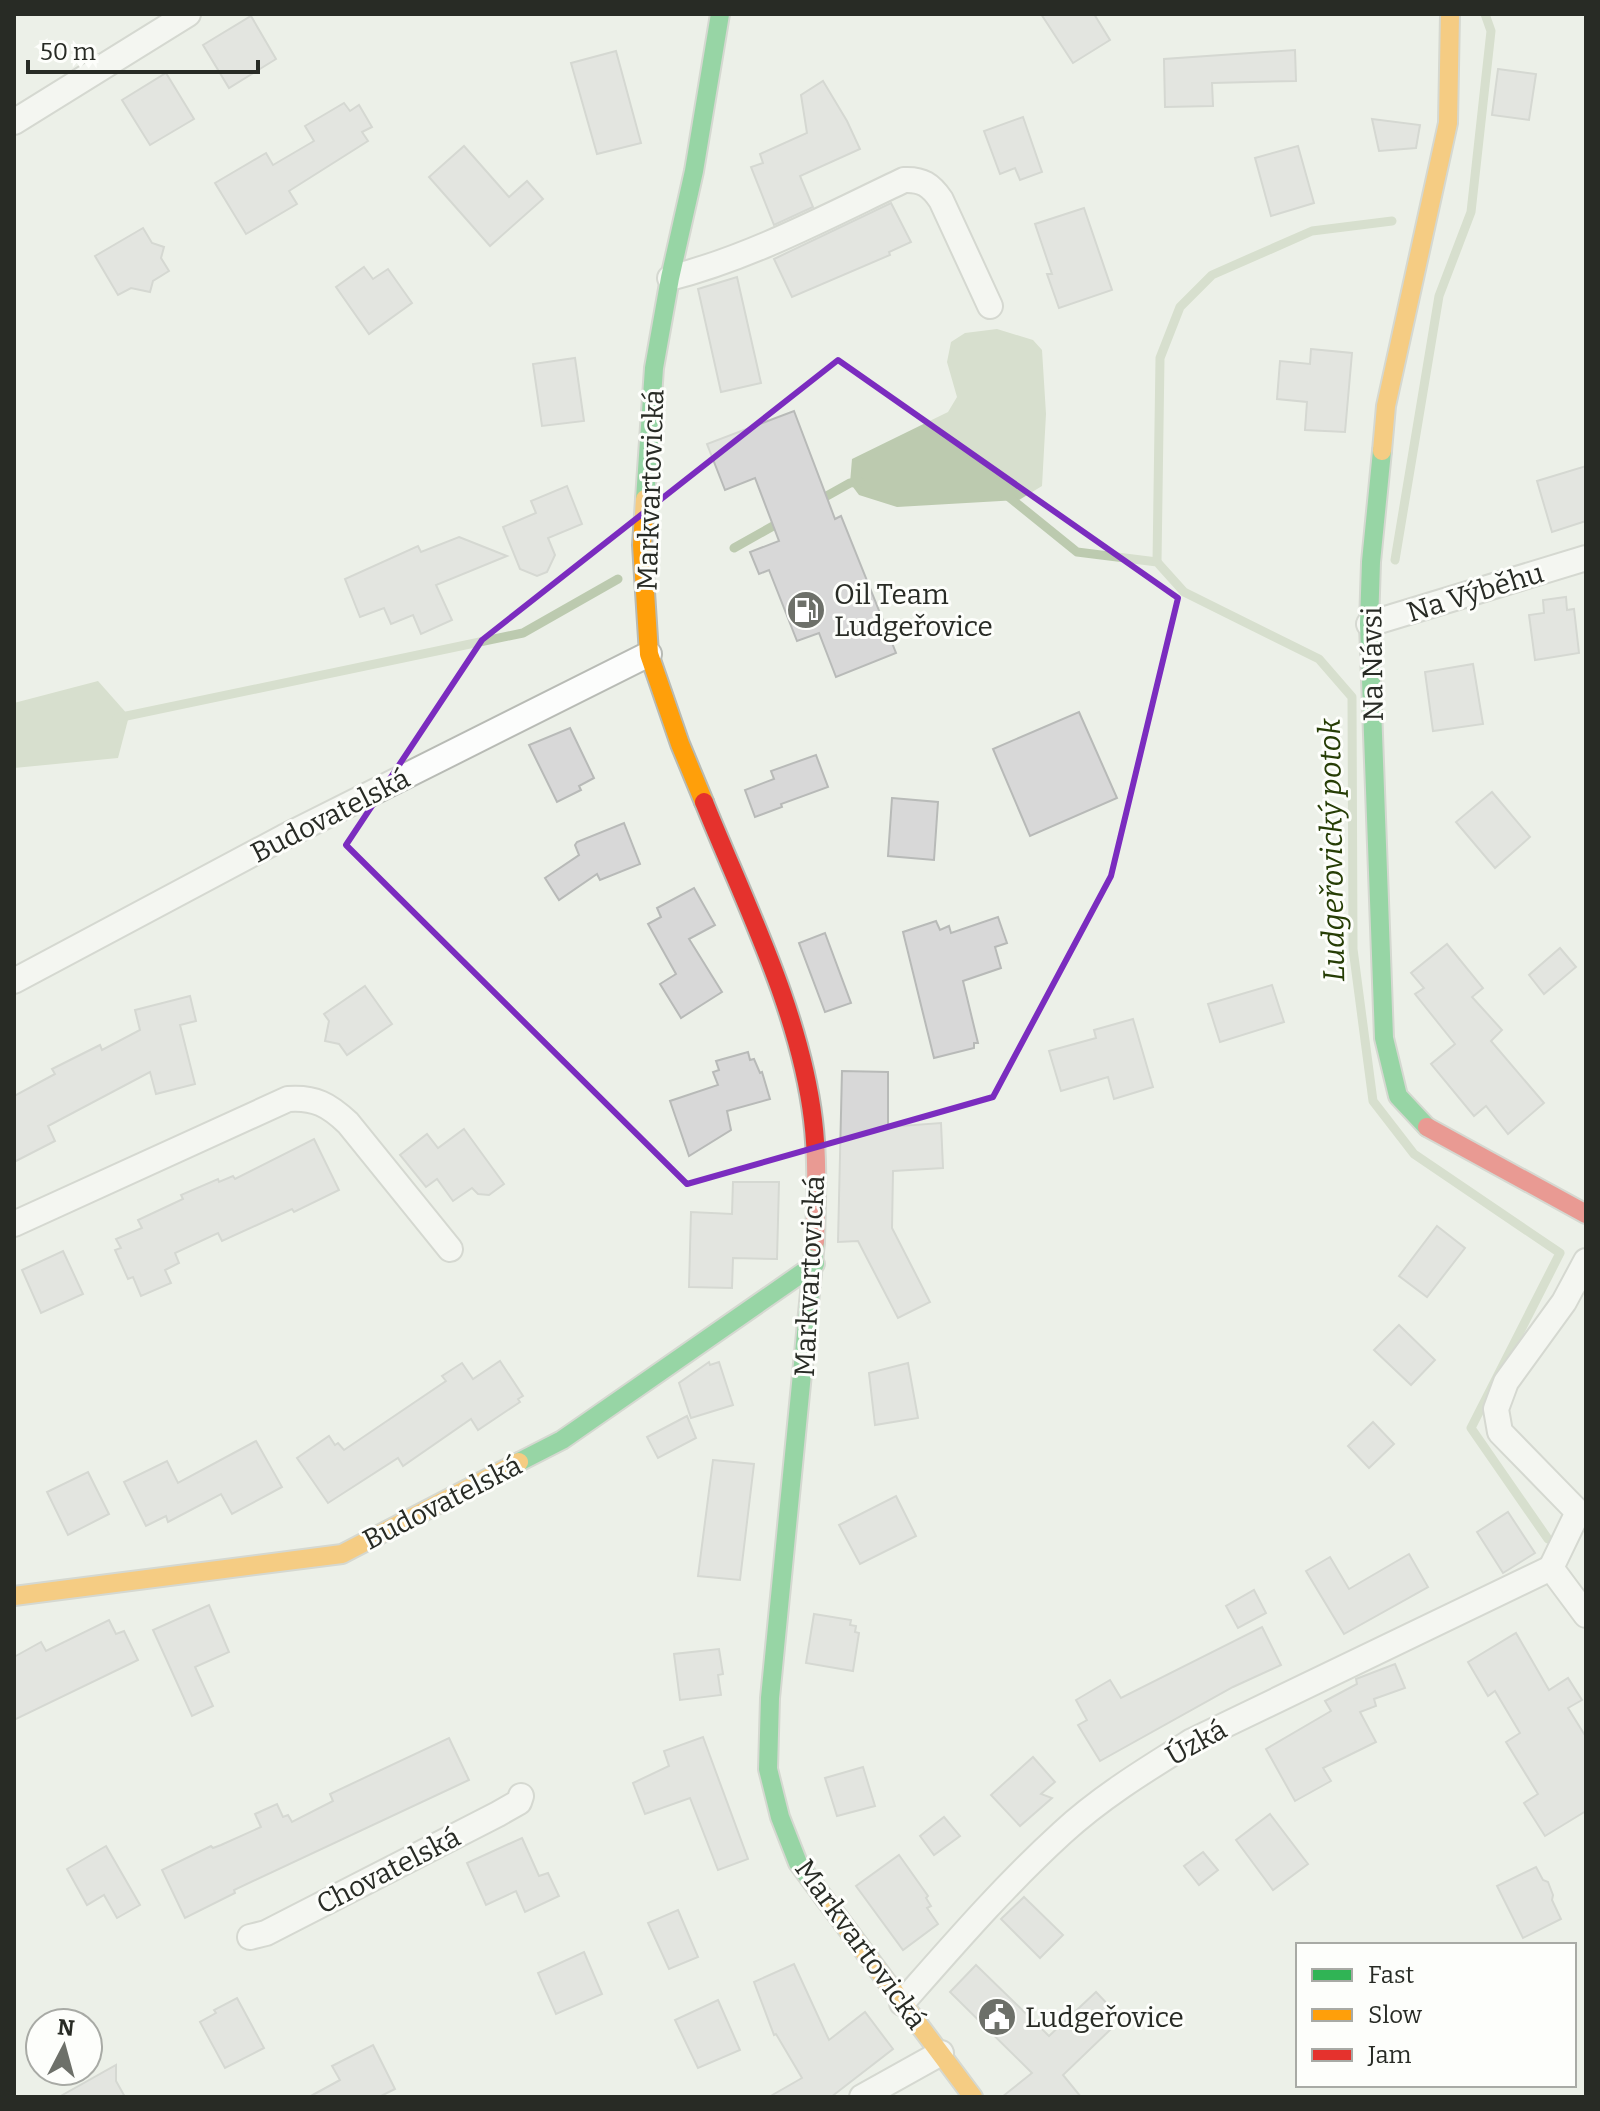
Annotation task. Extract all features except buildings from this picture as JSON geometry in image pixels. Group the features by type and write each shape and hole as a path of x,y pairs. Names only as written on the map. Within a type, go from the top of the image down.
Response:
{"street":[{"path":"14,122 188,14"},
{"name":"Markvartovická","path":"720,14 694,171 654,368 642,545 649,654 680,744 783,998 801,1056 813,1120 815,1264 770,1698 768,1769 780,1817 798,1863 973,2097"},
{"name":"Na Návsi","path":"1450,14 1448,123 1386,406 1371,562 1369,624 1384,1038 1398,1096 1431,1131 1586,1214"},
{"path":"670,278 713,267 904,180 916,180 934,189 941,200 990,306"},
{"name":"Na Výběhu","path":"1369,624 1584,562"},
{"name":"Budovatelská","path":"14,981 298,830 649,654"},
{"path":"14,1224 288,1099 306,1098 318,1100 334,1109 348,1123 450,1249"},
{"path":"1586,1261 1564,1302 1506,1382 1496,1409 1500,1432 1578,1512 1551,1568 1586,1615"},
{"name":"Budovatelská","path":"14,1596 342,1554 562,1440 815,1264"},
{"name":"Úzká","path":"902,2003 986,1907 1063,1831 1143,1772 1192,1741 1551,1568"},
{"name":"Chovatelská","path":"250,1937 266,1933 498,1814 519,1802 521,1796"},
{"path":"862,2097 941,2053"}],"highlighted area":[{"path":"838,360 1178,598 1111,876 993,1097 687,1184 346,845 482,640"}],"shaded area":[{"path":"997,329 1033,340 1042,350 1046,414 1042,486 1019,500 897,507 859,495 850,483 852,459 948,412 957,397 947,362 951,342 965,333"},
{"path":"98,681 129,716 118,758 14,768 14,703"}],"waterway":[{"name":"Ludgeřovický potok","path":"1395,560 1439,296 1471,212 1491,31 1485,14"},
{"path":"1157,562 1160,358 1180,307 1212,275 1312,231 1392,221"},
{"path":"816,502 850,483 860,482"},
{"name":"Ludgeřovický potok","path":"1004,493 1077,552 1157,562 1184,592 1319,659 1352,697 1353,949 1373,1101 1414,1154 1560,1253 1471,1428 1548,1539"},
{"path":"734,548 782,521"},
{"path":"117,718 523,633 618,579"}],"traffic: fast":[{"path":"645,499 654,368 694,171 720,14"},
{"path":"1382,451 1371,562 1369,624 1384,1038 1398,1096 1427,1127"},
{"path":"815,1242 770,1698 768,1769 780,1817 798,1863 824,1898"},
{"path":"519,1462 562,1440 815,1264"}],"traffic: slow":[{"path":"1382,451 1386,406 1448,123 1450,14"},
{"path":"645,499 642,545 649,654 704,802"},
{"path":"14,1596 342,1554 519,1462"},
{"path":"824,1898 973,2097"}],"traffic: jam":[{"path":"704,802 769,958 796,1039 815,1135 815,1242"},
{"path":"1427,1127 1586,1214"}],"place":[{"name":"Oil Team Ludgeřovice","path":"806,610"},
{"name":"Ludgeřovice","path":"997,2017"}]}
